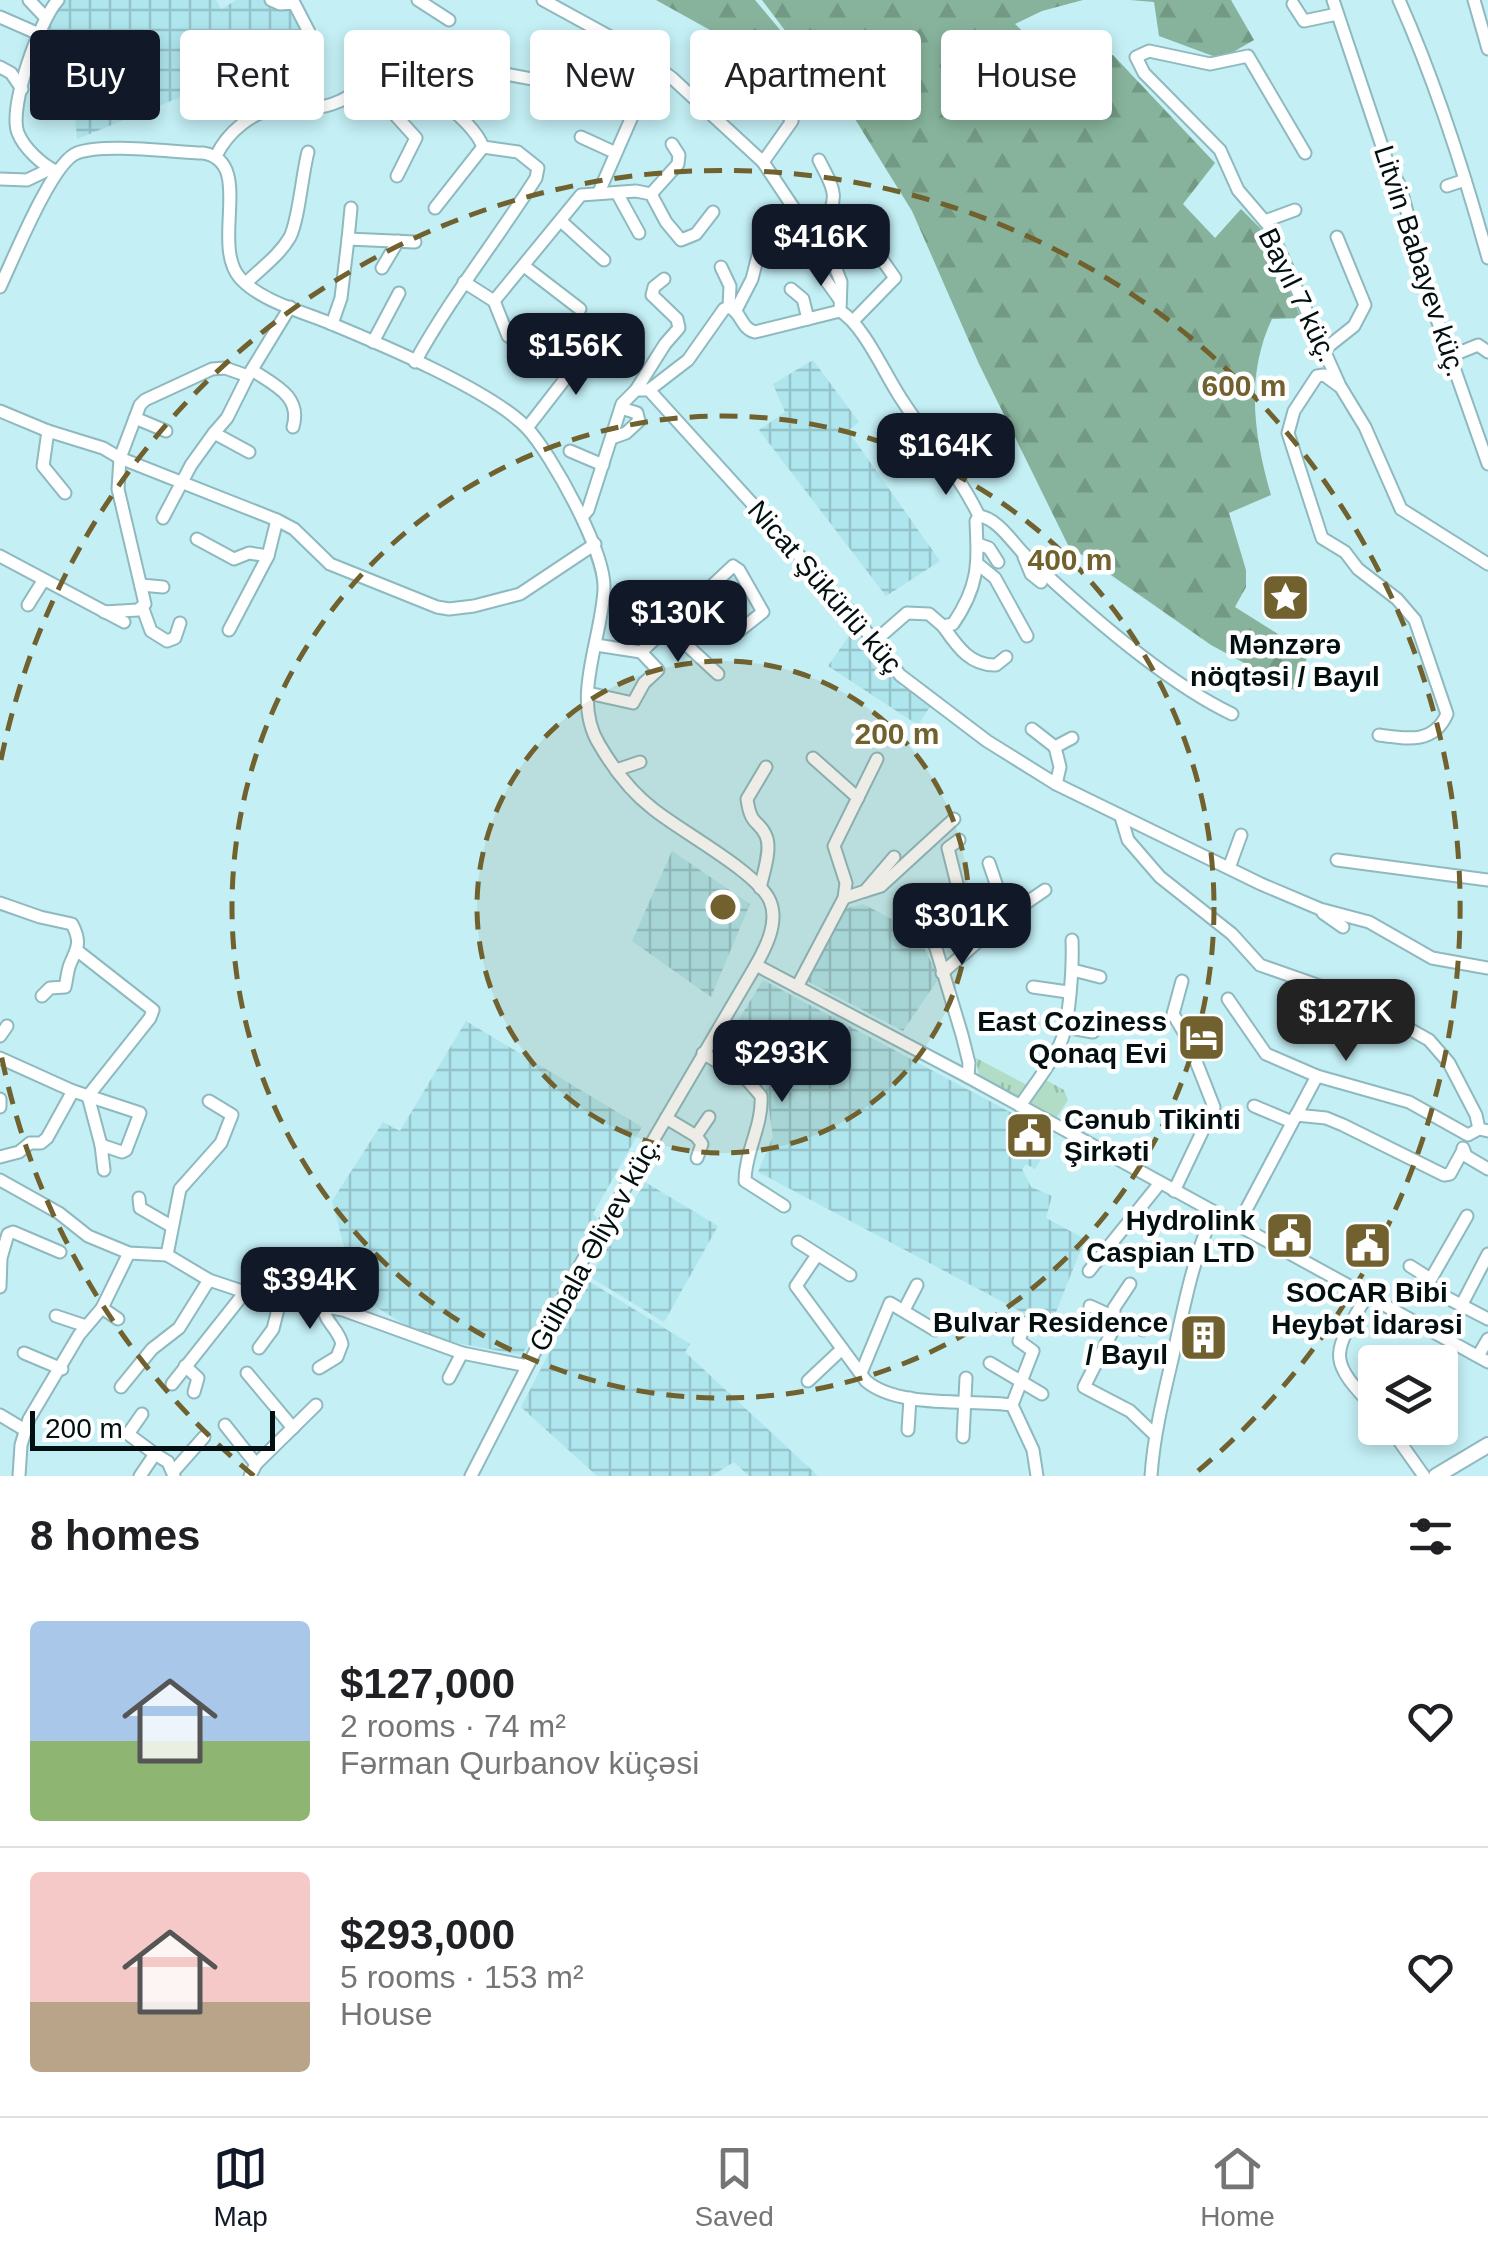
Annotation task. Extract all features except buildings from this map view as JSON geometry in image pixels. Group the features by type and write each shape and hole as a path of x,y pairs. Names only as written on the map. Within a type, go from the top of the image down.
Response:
{"main road":[{"path":"1436,1476 1488,1445"}],"street":[{"path":"29,0 44,17"},
{"path":"41,30 44,17 58,0"},
{"path":"271,0 280,4 294,2 307,30"},
{"path":"418,0 449,20"},
{"path":"542,0 629,47 672,78 763,162 798,216 802,240"},
{"name":"Litvin Babayev küç.","path":"1332,0 1388,164 1400,186 1420,268 1488,464"},
{"path":"1399,0 1465,180 1488,258"},
{"path":"1474,0 1488,49"},
{"path":"1293,4 1304,21 1337,14"},
{"path":"0,17 31,30"},
{"name":"Bayıl 7 küç.","path":"1305,153 1248,56 1210,64 1149,52 1136,57 1144,73 1220,150 1238,190 1279,244 1340,386 1365,427 1401,510 1488,564"},
{"path":"30,64 22,88 17,131 30,150 53,170"},
{"path":"0,68 11,73 22,88"},
{"path":"216,156 224,141 249,120"},
{"path":"397,176 416,138 400,120"},
{"path":"464,120 482,147"},
{"path":"599,192 630,120"},
{"path":"763,162 791,120"},
{"path":"581,137 616,153"},
{"path":"650,194 678,164 679,154 672,144"},
{"path":"435,208 482,147"},
{"path":"415,362 448,302 487,254 538,173 533,161 518,152 482,147"},
{"path":"0,179 28,180 53,170 72,155 100,149 216,156 227,168 230,180 228,252 246,283 481,396 527,428 582,517 595,544 604,578 588,693 590,726 616,770 649,806 760,888"},
{"path":"246,283 288,241 294,228 308,152"},
{"path":"818,160 835,198 836,206 823,224 841,282 840,305"},
{"path":"0,287 53,170"},
{"path":"1448,186 1465,180"},
{"path":"494,301 581,195 636,191 650,194 681,240 696,234 713,212"},
{"path":"617,193 639,233"},
{"path":"332,324 341,298 351,208"},
{"path":"1265,222 1294,210"},
{"path":"786,212 840,305 980,516 994,522 1074,599 1151,661 1232,714"},
{"path":"562,222 604,260"},
{"path":"1325,349 1354,326 1365,306 1337,237"},
{"path":"348,240 415,242"},
{"path":"782,248 802,240"},
{"path":"382,268 398,241"},
{"path":"852,322 895,278 870,242"},
{"path":"582,517 588,510 621,408 688,360 720,312 732,308 752,280 760,248"},
{"path":"524,266 580,309"},
{"path":"721,268 730,286 732,308 751,331 808,319 840,305"},
{"path":"649,388 665,344 679,328 679,323 652,295 654,287 664,279"},
{"path":"464,282 494,301 508,336 522,343 537,342"},
{"path":"791,289 803,299 808,319"},
{"path":"373,342 400,294"},
{"path":"163,518 182,482 228,418 250,372 290,307"},
{"path":"527,428 593,343"},
{"path":"649,388 665,344"},
{"path":"1451,356 1478,345 1488,352"},
{"path":"180,623 176,638 167,641 151,631 118,489 120,458 145,400 212,369 250,372 293,401 297,412 293,426"},
{"name":"Bayıl 7 küç.","path":"1340,386 1324,374 1317,376 1289,423 1288,433 1312,510 1322,538 1345,552 1358,569 1397,599 1415,620 1447,714 1439,728 1424,738 1379,735"},
{"name":"Nicat Şükürlü küç","path":"649,388 912,685 988,741 1056,784 1320,910 1369,922 1432,958 1488,968"},
{"path":"612,438 626,433 639,421 636,413 621,408"},
{"path":"0,411 104,448 120,458 277,520 294,529 330,564 437,608 474,606 520,594 595,544"},
{"path":"136,418 166,431"},
{"path":"48,431 43,466 65,492"},
{"path":"214,433 249,452"},
{"path":"570,452 603,465"},
{"path":"944,626 953,624 974,588 978,564 976,520 980,516"},
{"path":"229,630 268,556 277,520"},
{"path":"198,539 234,559 249,552 268,556"},
{"path":"978,544 988,548 998,562"},
{"path":"1023,552 1032,574 1041,582"},
{"path":"0,556 124,622"},
{"path":"978,564 994,578 1027,636"},
{"path":"642,652 733,566 763,612 739,632"},
{"path":"28,605 43,581"},
{"path":"141,585 163,588"},
{"path":"104,612 143,609"},
{"path":"875,642 906,613 929,614 978,664 996,665 1006,657"},
{"path":"666,626 718,674"},
{"path":"588,693 632,703 658,670 642,652 596,645"},
{"path":"1032,728 1055,747 1060,767 1056,784"},
{"path":"1055,747 1072,738"},
{"path":"814,758 858,798"},
{"path":"797,986 844,898 846,883 834,846 876,759"},
{"path":"616,770 640,762"},
{"name":"Gülbala Əliyev küç.","path":"471,1476 577,1270 768,940 773,918 770,901 760,888 768,848 766,836 750,817 747,799 766,768"},
{"path":"1122,817 1128,840 1160,877 1232,934 1260,966 1354,998 1428,1040 1448,1062 1476,1116 1478,1132 1450,1174 1444,1175 1326,1118 1294,1118 1254,1106"},
{"path":"844,898 881,886 954,819"},
{"path":"1230,868 1241,835"},
{"path":"959,840 948,850 958,884 936,938 942,973 969,1063 968,1076"},
{"path":"865,891 894,857"},
{"path":"1337,860 1488,880"},
{"path":"989,863 1007,916"},
{"path":"942,973 1007,916 1045,890"},
{"path":"0,902 40,918 72,924 78,935 79,952 70,966 65,987 50,988 42,996"},
{"path":"1320,910 1343,927"},
{"path":"1020,1106 1060,1046 1073,970 1072,940"},
{"path":"79,952 152,1010 150,1018 88,1096"},
{"path":"756,965 968,1076 1483,1359 1488,1339"},
{"path":"1073,970 1100,977"},
{"path":"1174,1191 1214,1107 1186,1036 1173,1014 1182,981"},
{"path":"1033,986 1068,992"},
{"path":"1228,1000 1266,1054 1317,1076 1409,1102 1478,1132"},
{"path":"1064,1027 1093,1032 1102,1020"},
{"path":"704,1053 748,1081 760,1096 745,1182 784,1206"},
{"path":"0,1058 88,1096 140,1113 126,1150 101,1144"},
{"path":"1238,1225 1317,1076"},
{"path":"0,1157 19,1152 30,1143 41,1144 55,1128 73,1090"},
{"path":"88,1096 104,1170"},
{"path":"166,1255 180,1189 221,1143 232,1116 209,1102"},
{"path":"696,1136 709,1117"},
{"path":"666,1118 696,1136 703,1147 697,1158"},
{"path":"1462,1152 1488,1169"},
{"path":"0,1180 59,1213 88,1236 129,1252 166,1255 208,1280 245,1292 343,1310 462,1353 527,1366"},
{"path":"1089,1271 1160,1183"},
{"path":"138,1198 140,1208 171,1226"},
{"path":"1151,1476 1154,1434 1194,1265 1214,1213"},
{"path":"1467,1216 1429,1278 1430,1288 1488,1318"},
{"path":"0,1287 1,1258 8,1234 13,1232 60,1252"},
{"path":"798,1242 850,1275"},
{"path":"17,1476 25,1430 86,1326 102,1308 129,1252"},
{"path":"818,1254 796,1286 860,1374 875,1388 910,1398 1012,1406"},
{"path":"1462,1304 1488,1254"},
{"path":"1410,1266 1429,1278"},
{"path":"121,1387 152,1349 179,1328 208,1280"},
{"path":"1130,1284 1114,1308 1116,1319 1084,1387 1130,1411 1154,1434"},
{"path":"904,1310 917,1285"},
{"path":"172,1384 245,1292"},
{"path":"1358,1389 1340,1368 1338,1358 1342,1340 1367,1295"},
{"path":"259,1348 273,1329 281,1297"},
{"path":"860,1374 888,1305 892,1303 935,1330"},
{"path":"320,1368 336,1357 342,1344 325,1319 323,1306"},
{"path":"1090,1306 1143,1330"},
{"path":"102,1308 118,1319"},
{"path":"56,1316 86,1326"},
{"path":"1024,1323 1018,1341 1033,1351 1012,1406 1033,1450 1037,1476"},
{"path":"808,1381 842,1349"},
{"path":"24,1353 62,1369"},
{"path":"449,1378 462,1353"},
{"path":"990,1362 1042,1394"},
{"path":"184,1366 198,1378 194,1392"},
{"path":"247,1373 293,1428"},
{"path":"963,1437 966,1378"},
{"path":"908,1430 910,1398"},
{"path":"225,1426 253,1470 316,1405"},
{"path":"142,1414 128,1434 168,1462 174,1474 204,1437"},
{"path":"0,1415 25,1430"},
{"path":"1402,1445 1424,1476"},
{"path":"140,1476 155,1454"}],"shaded area":[{"path":"64,0 216,0 221,9 237,0 268,0 290,7 301,30 180,30 180,97 160,105 160,30 47,30 50,17"},
{"path":"75,120 124,120 77,139"},
{"path":"813,360 859,422 848,431 940,561 886,596 759,430 785,412 773,384"},
{"path":"854,629 880,655 878,665 899,681 900,687 931,705 918,725 828,666"},
{"path":"672,851 750,904 711,997 632,941"},
{"path":"863,904 916,932 939,978 903,1031 805,980 840,910"},
{"path":"763,980 1055,1136 1035,1169 1026,1164 1022,1169 1031,1187 1052,1196 1046,1218 1085,1239 1050,1327 758,1172 773,1136 765,1084 724,1062 720,1050"},
{"path":"466,1021 642,1127 522,1355 451,1342 414,1330 334,1282 347,1258 332,1201 383,1122 400,1131"},
{"path":"645,1182 718,1226 664,1322 590,1277"},
{"path":"587,1280 690,1344 685,1352 818,1476 749,1476 734,1462 711,1476 597,1476 521,1407"}],"green space":[{"path":"656,0 755,0 780,30 710,30"},
{"path":"762,0 1083,0 1042,11 1015,24 1021,30 941,30 941,120 1112,120 1113,55 1215,163 1183,204 1215,238 1241,209 1264,232 1301,318 1272,319 1258,362 1257,428 1271,495 1229,513 1246,570 1246,587 1235,607 1308,653 1298,692 1211,645 1068,545 979,364 912,211 856,120 921,120 921,30 785,30"},
{"path":"1130,0 1231,0 1254,40 1221,59 1159,36 1154,2"},
{"path":"976,1058 1029,1086 1021,1099 979,1077"},
{"path":"1046,1080 1064,1090 1068,1100 1056,1118 1029,1104"}],"place":[{"name":"Mənzərə nöqtəsi / Bayıl","path":"1285,597"},
{"name":"East Coziness Qonaq Evi","path":"1202,1037"},
{"name":"Cənub Tikinti Şirkəti","path":"1029,1135"},
{"name":"Hydrolink Caspian LTD","path":"1290,1236"},
{"name":"SOCAR Bibi Heybət İdarəsi","path":"1367,1245"},
{"name":"Bulvar Residence / Bayıl","path":"1203,1338"}]}
